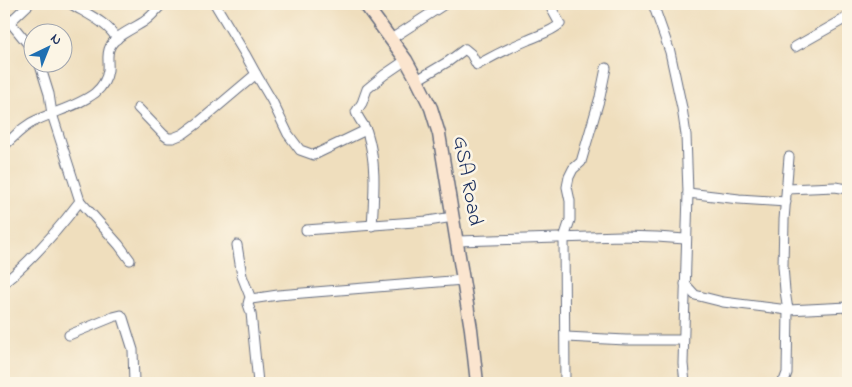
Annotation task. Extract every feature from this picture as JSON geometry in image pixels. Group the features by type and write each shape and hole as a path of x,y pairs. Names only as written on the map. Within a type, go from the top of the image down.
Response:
{"street":[{"path":"22,39 7,23 28,4"},
{"path":"71,4 114,32 117,38"},
{"path":"4,146 17,133 35,120 87,98 97,91 103,84 108,69 110,46 117,38 146,20 162,4"},
{"path":"214,4 221,8 288,134 300,150 314,154 366,130"},
{"name":"GSA Road","path":"365,4 406,60 431,108 438,134 464,280 477,383"},
{"path":"390,38 445,4"},
{"path":"417,80 465,49 471,54 477,65 526,40 554,30 560,24 549,4"},
{"path":"653,4 670,52 686,135 688,193 683,340 685,383"},
{"path":"795,46 848,17"},
{"path":"372,226 373,156 366,130 358,120 356,112 368,89 406,60"},
{"path":"565,383 564,238 570,220 570,201 567,187 572,169 581,162 600,98 606,68"},
{"path":"42,72 49,94 52,114 80,201 130,260"},
{"path":"138,108 164,135 168,138 173,138 183,134 198,123 256,74"},
{"path":"781,383 784,381 787,373 788,310 783,266 788,157"},
{"path":"787,189 835,187 848,189"},
{"path":"688,193 786,202"},
{"path":"4,283 41,247 80,201"},
{"path":"306,230 372,226 453,217"},
{"path":"457,241 621,236 685,239"},
{"path":"237,245 242,276 251,299"},
{"path":"258,383 251,313 248,304 251,299 278,295 464,280"},
{"path":"685,284 695,295"},
{"path":"684,297 695,295 723,302 788,310 848,307"},
{"path":"69,336 121,315 132,350 134,383"},
{"path":"566,337 683,340"}]}
